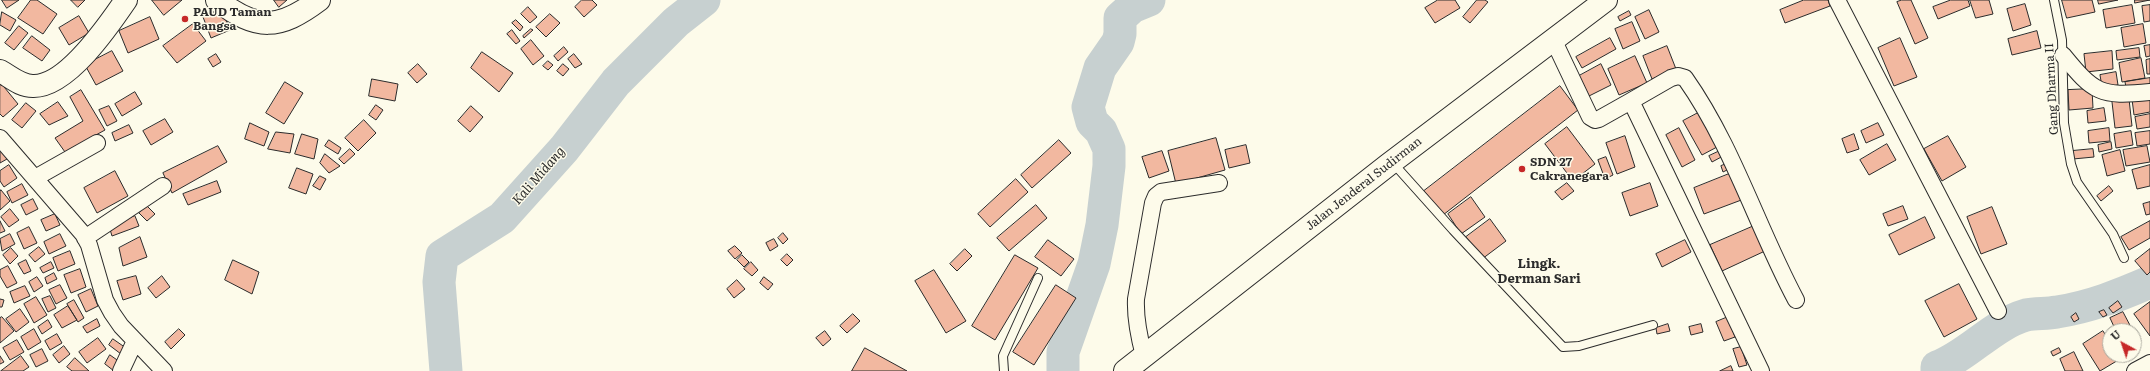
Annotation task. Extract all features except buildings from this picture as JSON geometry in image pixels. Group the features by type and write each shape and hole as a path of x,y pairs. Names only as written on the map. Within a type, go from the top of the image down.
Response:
{"main road":[{"path":"0,71 28,86 40,86 50,82 72,66 105,31 126,0"},
{"path":"217,0 248,20 270,23 295,16 319,0"},
{"name":"Jalan Jenderal Sudirman","path":"1125,371 1392,162 1606,0"}],"street":[{"path":"1837,0 1998,311"},
{"path":"1553,39 1590,118 1595,120 1670,78 1678,76 1685,78 1734,164 1760,226 1796,300"},
{"path":"2063,55 2095,89 2104,93 2128,94 2150,92"},
{"path":"1631,101 1762,371"},
{"path":"0,138 85,238 97,269 105,300 121,326 164,371"},
{"path":"35,178 98,144"},
{"path":"1144,356 1138,333 1136,299 1152,203 1156,196 1161,192 1219,183"},
{"path":"85,238 163,186"},
{"path":"121,371 135,340"},
{"path":"2135,371 2150,363"}],"lane":[{"name":"Gang Dharma II","path":"2054,0 2062,40 2064,123 2071,164 2077,182 2113,234 2124,258"},
{"path":"1392,162 1453,230 1563,347 1579,346 1652,325"},
{"path":"1004,371 1003,356 1038,278"}],"waterway":[{"name":"Kali Midang","path":"446,371 439,282 442,256 502,218 564,149 616,82 676,22 704,0"},
{"path":"1063,371 1063,352 1094,264 1102,225 1109,166 1109,149 1101,131 1092,122 1088,107 1100,68 1118,42 1120,34 1120,18 1132,7 1149,0"},
{"path":"1937,371 1937,367 1949,362 1991,333 2014,320 2026,315 2053,313 2093,304 2150,282"}],"place":[{"name":"PAUD Taman Bangsa","path":"185,19"},
{"name":"SDN 27 Cakranegara","path":"1522,169"}],"district":[{"name":"Lingk. Derman Sari","path":"1539,272"}]}
